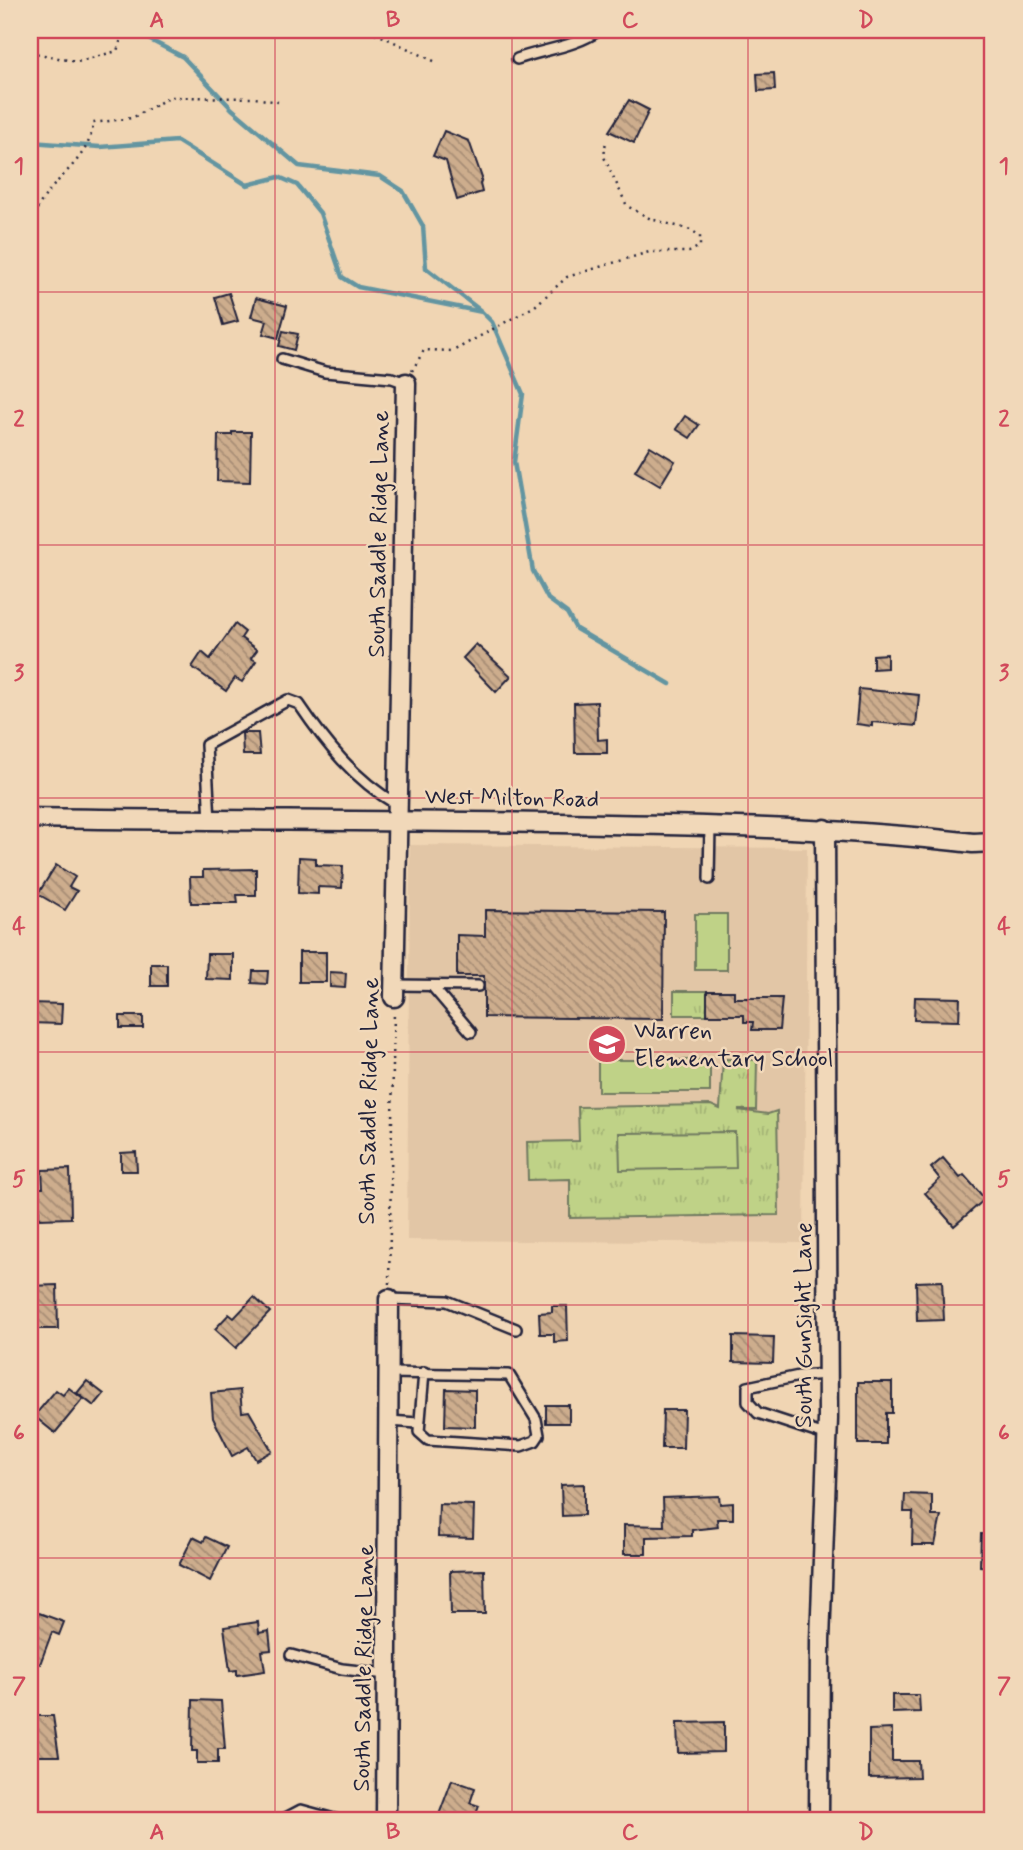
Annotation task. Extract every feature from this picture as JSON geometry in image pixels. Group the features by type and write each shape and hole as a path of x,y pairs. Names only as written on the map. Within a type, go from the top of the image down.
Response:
{"street":[{"name":"South Saddle Ridge Lane","path":"394,991 406,383"},
{"name":"West Milton Road","path":"30,818 210,821 396,811 825,829 973,843 993,842"},
{"name":"South Gunsight Lane","path":"819,1820 820,1641 828,1436 825,829"},
{"name":"South Saddle Ridge Lane","path":"386,1820 389,1299"}],"lane":[{"path":"517,59 547,48 581,43 599,30"},
{"path":"282,359 325,372 391,378 406,383"},
{"path":"210,821 205,745 288,700 299,704 341,761 396,811"},
{"path":"709,879 710,826"},
{"path":"394,991 432,986 478,986"},
{"path":"432,986 471,1032"},
{"path":"389,1299 447,1301 516,1329"},
{"path":"389,1373 424,1372 509,1375 540,1429 535,1441 521,1446 428,1440 419,1432 418,1423 424,1372"},
{"path":"828,1374 799,1376 748,1387 748,1402 758,1413 828,1436"},
{"path":"389,1421 418,1423"},
{"path":"291,1655 342,1669 387,1674"},
{"path":"282,1820 300,1810 338,1820"}],"path":[{"path":"30,52 77,62 117,51 124,30"},
{"path":"369,30 436,62"},
{"path":"30,229 40,203 73,167 93,134 93,122 132,118 170,97 255,98 278,102"},
{"path":"406,383 424,350 453,351 535,306 567,277 649,252 689,252 701,246 700,236 691,230 651,219 626,206 604,158 606,140"},
{"path":"30,215 34,218"},
{"name":"South Saddle Ridge Lane","path":"389,1299 394,991"}],"shaded area":[{"name":"Warren Elementary School","path":"410,845 807,848 804,1243 407,1240"}],"green space":[{"path":"695,914 727,914 727,970 695,970"},
{"path":"674,991 707,991 707,1015 674,1015"},
{"path":"723,1059 757,1060 756,1110 738,1110 768,1114 777,1111 779,1215 570,1218 570,1179 528,1180 527,1142 579,1141 578,1107 711,1105 720,1109"},
{"path":"598,1060 710,1060 710,1092 598,1092"},
{"path":"735,1132 736,1168 620,1170 619,1133"}],"building":[{"path":"774,73 775,90 758,91 757,74"},
{"path":"629,100 649,110 634,143 609,131"},
{"path":"444,131 469,141 482,178 482,192 457,200 446,161 433,156"},
{"path":"229,293 238,321 223,325 215,297"},
{"path":"256,298 287,306 278,338 263,334 267,321 251,317"},
{"path":"283,331 298,334 294,350 279,346"},
{"path":"685,416 699,425 690,438 676,429"},
{"path":"232,432 251,432 250,482 217,481 218,435 232,435"},
{"path":"650,446 675,461 660,486 635,471"},
{"path":"235,624 245,632 241,638 257,650 251,658 256,661 242,682 235,678 226,691 192,667 202,652 210,659"},
{"path":"476,644 511,676 496,692 463,658"},
{"path":"887,654 887,668 873,669 873,655"},
{"path":"859,689 919,695 916,726 872,722 872,726 856,724"},
{"path":"597,702 598,740 607,739 607,753 575,753 574,703"},
{"path":"242,733 258,733 260,755 243,755"},
{"path":"299,857 316,858 316,865 343,866 342,888 318,887 318,894 298,893"},
{"path":"56,865 75,877 69,887 77,891 65,910 38,894"},
{"path":"256,869 256,895 237,895 238,903 191,903 190,877 203,877 203,870"},
{"path":"485,910 664,912 663,1019 484,1017 484,976 457,976 457,935 485,936"},
{"path":"299,952 326,952 326,982 299,982"},
{"path":"207,954 233,954 233,980 206,979"},
{"path":"151,964 167,964 167,986 151,986"},
{"path":"253,971 268,971 267,984 252,983"},
{"path":"330,972 346,973 345,988 330,987"},
{"path":"707,991 734,991 734,998 782,998 779,1030 752,1030 753,1022 744,1022 744,1015 707,1015"},
{"path":"915,997 960,998 959,1021 914,1020"},
{"path":"30,1003 62,1004 61,1024 30,1023"},
{"path":"120,1016 143,1016 143,1028 120,1028"},
{"path":"136,1152 137,1171 121,1171 121,1153"},
{"path":"943,1158 960,1178 964,1175 985,1199 954,1226 925,1193 940,1179 931,1168"},
{"path":"70,1169 71,1218 39,1219 42,1170"},
{"path":"942,1281 944,1320 917,1321 916,1282"},
{"path":"57,1285 58,1329 30,1329 30,1286"},
{"path":"254,1297 270,1312 236,1348 215,1329 229,1314 234,1318"},
{"path":"552,1306 567,1306 568,1341 554,1342 554,1334 540,1334 539,1313 552,1312"},
{"path":"733,1336 774,1337 773,1363 733,1362"},
{"path":"87,1381 104,1394 94,1406 77,1393"},
{"path":"858,1382 892,1382 892,1413 886,1413 886,1444 858,1444"},
{"path":"69,1388 83,1399 55,1433 34,1416 56,1390 63,1395"},
{"path":"446,1389 475,1390 475,1427 445,1426"},
{"path":"240,1390 242,1412 249,1411 272,1451 256,1460 248,1447 232,1456 213,1418 211,1393"},
{"path":"546,1405 569,1405 569,1423 546,1423"},
{"path":"663,1410 684,1410 683,1448 662,1448"},
{"path":"584,1484 584,1515 562,1516 561,1485"},
{"path":"905,1494 932,1495 932,1516 941,1516 935,1545 912,1545 913,1512 904,1512"},
{"path":"719,1496 720,1504 733,1503 733,1519 717,1519 718,1527 692,1530 692,1536 646,1537 646,1554 624,1554 624,1525 664,1526 663,1498"},
{"path":"439,1504 474,1505 473,1538 438,1537"},
{"path":"981,1534 993,1534 993,1567 980,1566"},
{"path":"193,1537 203,1542 206,1537 227,1547 210,1581 179,1565"},
{"path":"484,1570 485,1614 451,1614 450,1571"},
{"path":"39,1613 64,1622 59,1635 52,1632 40,1664 30,1660 30,1614 37,1616"},
{"path":"258,1622 259,1633 269,1631 271,1650 262,1651 265,1671 237,1675 237,1670 230,1671 224,1627"},
{"path":"892,1695 919,1695 920,1712 892,1713"},
{"path":"193,1700 221,1701 225,1749 218,1749 218,1763 197,1763 197,1751 192,1751"},
{"path":"30,1716 53,1716 59,1756 30,1756"},
{"path":"724,1722 724,1752 678,1753 677,1723"},
{"path":"892,1729 892,1761 918,1761 919,1777 869,1778 869,1730"},
{"path":"452,1780 475,1788 470,1803 479,1806 474,1820 437,1820"}],"waterway":[{"path":"131,30 183,57 232,109 299,166 380,176 403,191 423,226 426,268 481,311"},
{"path":"30,142 100,147 177,141 247,185 279,177 297,185 320,213 342,277 358,287 482,312 492,322 523,394 514,462 533,571 548,599 567,613 576,629 670,684"}],"place":[{"name":"Warren Elementary School","path":"607,1044"}]}
